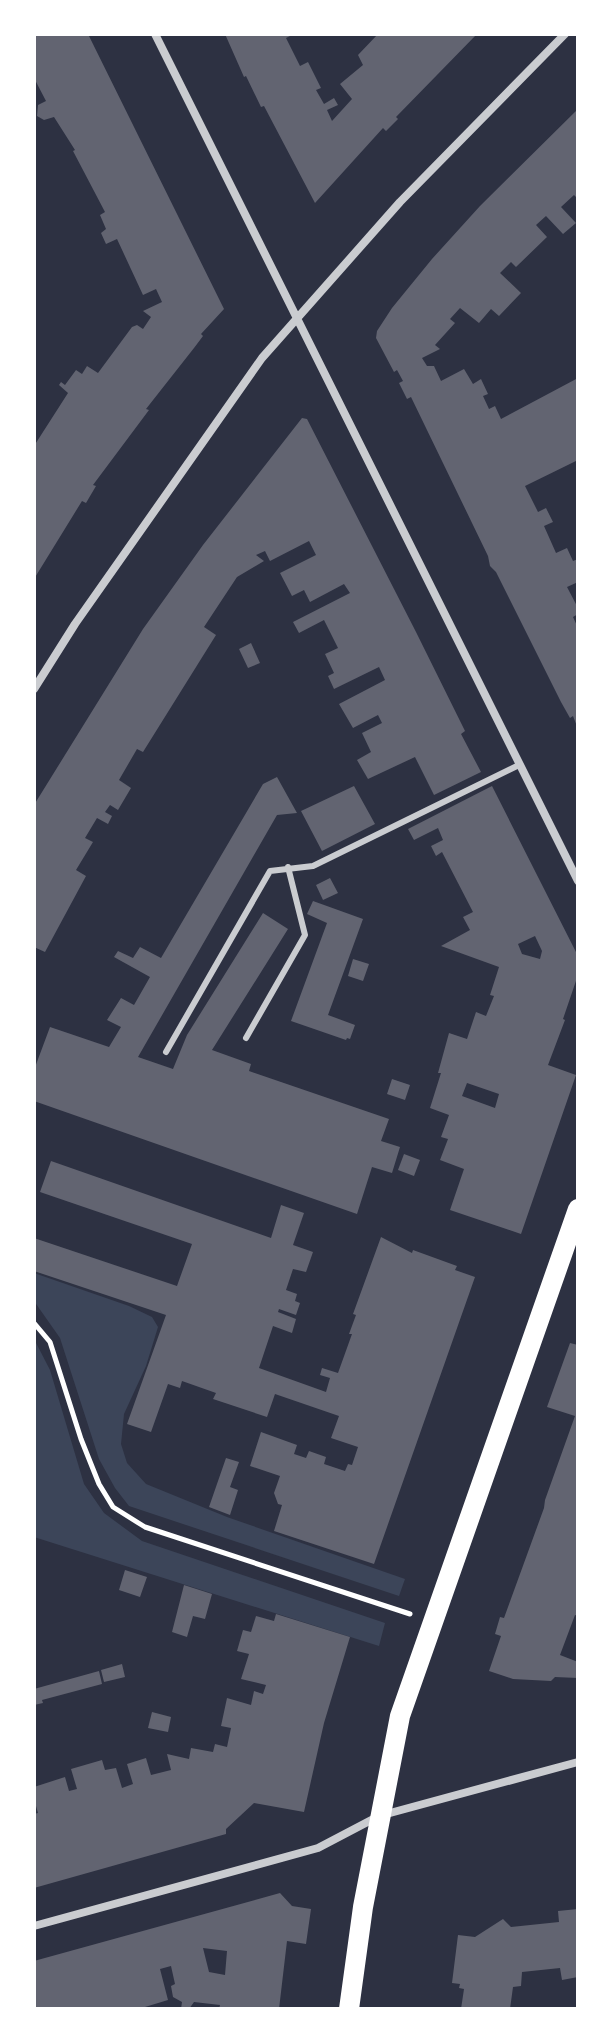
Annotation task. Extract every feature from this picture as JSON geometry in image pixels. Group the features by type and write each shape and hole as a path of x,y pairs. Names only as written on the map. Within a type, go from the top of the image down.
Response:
{"main road":[{"path":"349,2009 363,1907 400,1716 578,1209"}],"street":[{"path":"155,34 578,881"},
{"path":"34,689 75,624 262,358 400,202 565,34"},
{"path":"34,1926 318,1848 379,1816 578,1762"}],"lane":[{"path":"166,1052 270,871 313,866 519,765"},
{"path":"246,1038 305,935 288,867"}],"path":[{"path":"34,1323 50,1342 81,1439 99,1484 113,1507 145,1527 434,1622"}],"shaded area":[{"path":"34,1273 129,1306 152,1317 158,1327 146,1366 124,1414 121,1444 127,1463 146,1484 227,1517 405,1579 399,1596 129,1506 99,1459 60,1338 34,1301"},
{"path":"34,1339 50,1370 84,1484 104,1513 142,1541 385,1623 379,1646 34,1537"}],"building":[{"path":"34,34 88,34 224,309 201,334 203,336 146,409 149,410 93,485 96,486 86,503 82,501 34,579 34,446 68,393 59,385 61,382 65,385 76,370 82,374 87,366 98,373 132,327 137,325 143,329 151,317 143,311 162,302 156,289 143,295 117,239 106,244 101,233 106,229 100,215 105,212 75,150 54,117 44,120 37,116 38,105 46,101 34,78"},
{"path":"225,34 294,34 286,38 300,66 308,62 321,88 316,90 324,104 334,98 338,105 327,110 332,121 352,99 340,84 363,65 358,55 378,34 477,34 386,131 383,128 315,203 264,106 261,107 244,77"},
{"path":"578,109 578,199 574,195 561,207 576,223 563,234 546,216 536,225 547,237 516,267 511,262 500,273 521,293 499,316 491,309 479,323 460,308 450,319 455,323 435,345 440,349 422,358 427,366 434,366 441,381 464,369 473,384 481,379 488,394 483,396 489,409 495,406 501,419 578,378 578,460 525,486 538,512 546,508 553,522 544,526 556,553 567,548 573,561 578,559 578,582 567,587 578,608 578,614 573,617 578,628 578,729 573,716 570,718 561,702 496,572 490,566 488,556 411,397 407,399 399,383 403,381 397,370 394,372 376,338 377,331 392,308 432,259 480,206"},
{"path":"302,418 307,419 416,632 465,731 461,734 481,772 434,795 415,757 368,779 357,760 371,752 362,733 382,723 378,715 353,728 339,704 385,680 379,667 334,689 328,676 334,673 325,654 338,648 324,620 299,633 293,622 350,593 344,584 310,602 304,590 292,596 280,573 316,555 309,541 270,561 265,551 256,555 264,561 237,577 204,627 216,635 143,752 137,749 119,780 131,788 118,810 110,805 105,812 112,816 108,824 97,818 85,838 93,842 76,870 86,876 45,952 34,947 34,805 143,629 203,545"},
{"path":"251,643 260,663 248,668 239,649"},
{"path":"277,777 297,813 277,815 138,1057 173,1069 187,1035 263,913 288,929 212,1050 251,1064 249,1071 389,1119 381,1141 400,1147 392,1173 372,1167 357,1214 34,1101 34,1070 50,1027 109,1047 121,1027 107,1020 121,998 134,1005 150,977 114,957 118,951 133,958 140,947 161,958 263,784"},
{"path":"354,786 375,824 322,851 301,811"},
{"path":"492,786 578,956 578,975 548,1065 576,1075 521,1234 450,1210 464,1169 440,1160 448,1139 441,1137 449,1115 430,1108 449,1033 467,1039 476,1012 486,1016 494,996 490,995 499,967 441,946 470,930 463,917 473,912 442,852 436,856 431,846 443,840 438,828 414,840 408,829","holes":["535,936 542,951 540,959 522,954 518,944","467,1083 499,1094 495,1108 462,1096"]},
{"path":"330,878 338,893 323,900 316,885"},
{"path":"313,901 363,919 328,1015 355,1025 350,1039 291,1021 327,923 307,914"},
{"path":"353,959 369,964 363,981 348,976"},
{"path":"392,1079 410,1085 405,1100 387,1094"},
{"path":"404,1154 420,1160 414,1176 398,1170"},
{"path":"51,1161 271,1238 281,1205 304,1213 293,1245 313,1252 306,1272 293,1269 286,1290 297,1294 295,1301 300,1303 296,1315 279,1309 278,1312 296,1319 292,1333 273,1326 259,1368 326,1392 330,1378 320,1375 322,1368 338,1373 352,1334 349,1334 356,1315 353,1314 381,1237 412,1253 413,1250 457,1266 455,1270 475,1277 374,1564 274,1531 282,1505 278,1504 274,1493 280,1476 250,1466 261,1432 297,1445 294,1454 306,1458 309,1451 326,1457 324,1464 345,1471 348,1464 352,1465 358,1447 331,1438 339,1416 275,1394 267,1417 213,1399 216,1393 182,1381 180,1388 168,1384 151,1432 127,1424 166,1315 34,1271 34,1238 177,1286 192,1244 40,1192"},
{"path":"570,1343 578,1345 578,1616 575,1615 560,1655 578,1662 578,1678 555,1677 551,1681 513,1679 489,1671 501,1636 495,1634 500,1617 504,1618 575,1416 547,1407"},
{"path":"226,1458 239,1462 230,1487 238,1490 230,1515 209,1507"},
{"path":"125,1570 147,1577 140,1597 119,1590"},
{"path":"184,1585 212,1594 205,1619 193,1616 187,1637 172,1632"},
{"path":"276,1614 350,1637 324,1723 304,1812 254,1803 226,1829 226,1834 34,1888 34,1814 38,1813 34,1787 65,1777 69,1791 77,1789 71,1769 102,1760 105,1770 116,1768 122,1788 133,1784 127,1764 146,1758 151,1775 171,1770 167,1754 189,1759 191,1748 213,1752 215,1744 227,1747 231,1728 221,1726 227,1698 251,1705 254,1691 263,1694 266,1685 241,1679 249,1654 237,1651 243,1630 251,1632 256,1616 274,1621"},
{"path":"122,1664 125,1677 104,1682 101,1670"},
{"path":"99,1671 102,1684 42,1700 43,1703 34,1705 34,1689"},
{"path":"152,1712 171,1717 168,1732 148,1728"},
{"path":"280,1893 292,1906 311,1909 306,1944 287,1941 279,2009 219,2009 220,2005 194,2002 189,2009 181,2009 182,2002 173,1997 171,1986 175,1984 171,1966 160,1969 168,2000 145,2009 34,2009 34,1961","holes":["203,1948 227,1951 225,1975 209,1972"]},
{"path":"578,1909 578,1977 562,1980 560,1968 522,1972 521,1986 513,1987 510,2009 461,2009 464,1989 459,1988 460,1984 452,1983 458,1935 475,1937 503,1919 511,1927 559,1922 558,1911"}]}
